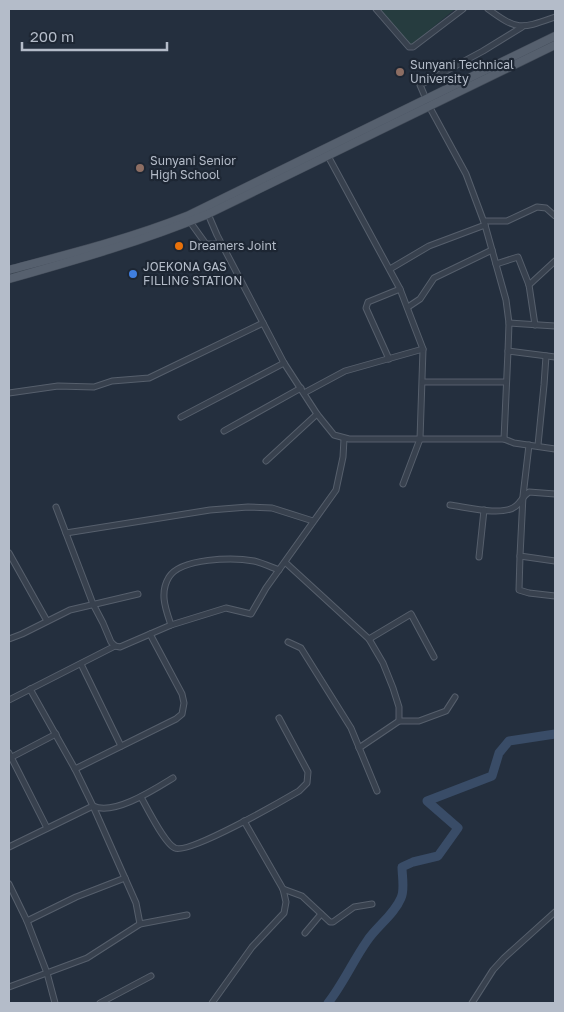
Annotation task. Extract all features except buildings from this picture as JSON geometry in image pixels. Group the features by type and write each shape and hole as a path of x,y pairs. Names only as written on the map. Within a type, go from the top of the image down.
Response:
{"main road":[{"path":"9,270 91,249 208,214 328,156 555,36"},
{"path":"9,279 117,248 188,219 555,44"}],"street":[{"path":"376,9 406,45 414,47 463,9"},
{"path":"488,9 505,22 522,27"},
{"path":"504,439 508,351 506,300 485,223 466,174 420,85 522,27 555,17"},
{"path":"328,156 400,289 423,349 420,439 403,484"},
{"path":"390,269 429,246 485,223 507,220 538,207 546,208 555,216"},
{"path":"208,214 221,244 284,363 317,414 334,435 344,439 504,439 509,442 555,449"},
{"path":"188,219 206,244 221,244"},
{"path":"408,307 420,299 434,278 492,250"},
{"path":"496,264 518,257 529,285 535,325"},
{"path":"529,285 555,261"},
{"path":"390,359 366,305 368,302 400,289"},
{"path":"508,322 555,326"},
{"path":"9,393 58,386 94,387 112,381 150,378 263,324"},
{"path":"224,431 302,390 345,372 423,349"},
{"path":"508,351 555,357"},
{"path":"538,445 546,356"},
{"path":"181,417 284,363"},
{"path":"423,382 506,382"},
{"path":"266,461 317,414"},
{"path":"9,700 115,646 120,647 171,626 226,608 251,614 279,570 286,563 336,490 343,457 344,439"},
{"path":"529,445 523,496 520,590 555,596"},
{"path":"450,504 484,510 509,510 516,506 523,496 529,492 555,494"},
{"path":"56,507 93,604 111,642 115,646"},
{"path":"66,532 210,510 248,507 272,508 313,521"},
{"path":"478,557 484,510"},
{"path":"9,553 47,621"},
{"path":"520,556 555,561"},
{"path":"171,626 163,597 168,578 178,568 207,560 241,560 254,561 279,570"},
{"path":"286,563 369,639 394,688 399,707 399,721"},
{"path":"9,639 70,610 138,594"},
{"path":"369,639 411,614 434,657"},
{"path":"75,769 176,719 182,714 184,710 182,694 150,634"},
{"path":"288,642 301,648 350,728 377,791"},
{"path":"81,664 122,746"},
{"path":"30,689 75,769 93,806 136,903 140,924"},
{"path":"359,748 399,721 419,721 446,711 455,698"},
{"path":"141,797 167,840 173,848 177,849 188,848 300,791 307,783 308,772 280,718"},
{"path":"47,828 10,756 56,734"},
{"path":"9,847 93,806 107,809 141,797 173,778"},
{"path":"212,1003 252,947 284,913 286,902 284,888 244,821"},
{"path":"27,921 76,897 125,878"},
{"path":"9,884 27,921 47,973 55,1003"},
{"path":"284,888 302,896 330,922 333,922 354,907 372,904"},
{"path":"472,1003 493,970 555,912"},
{"path":"305,933 321,914"},
{"path":"9,987 87,958 140,924 187,915"},
{"path":"100,1003 151,976"}],"green space":[{"path":"380,9 455,9 410,46"}],"waterway":[{"path":"328,1003 367,941 398,904 403,891 402,867 413,862 438,856 458,828 427,801 492,776 499,753 509,741 555,734"}],"place":[{"name":"Sunyani Technical University","path":"400,72"},
{"name":"Sunyani Senior High School","path":"140,168"},
{"name":"Dreamers Joint","path":"179,246"},
{"name":"JOEKONA GAS FILLING STATION","path":"133,274"}]}
